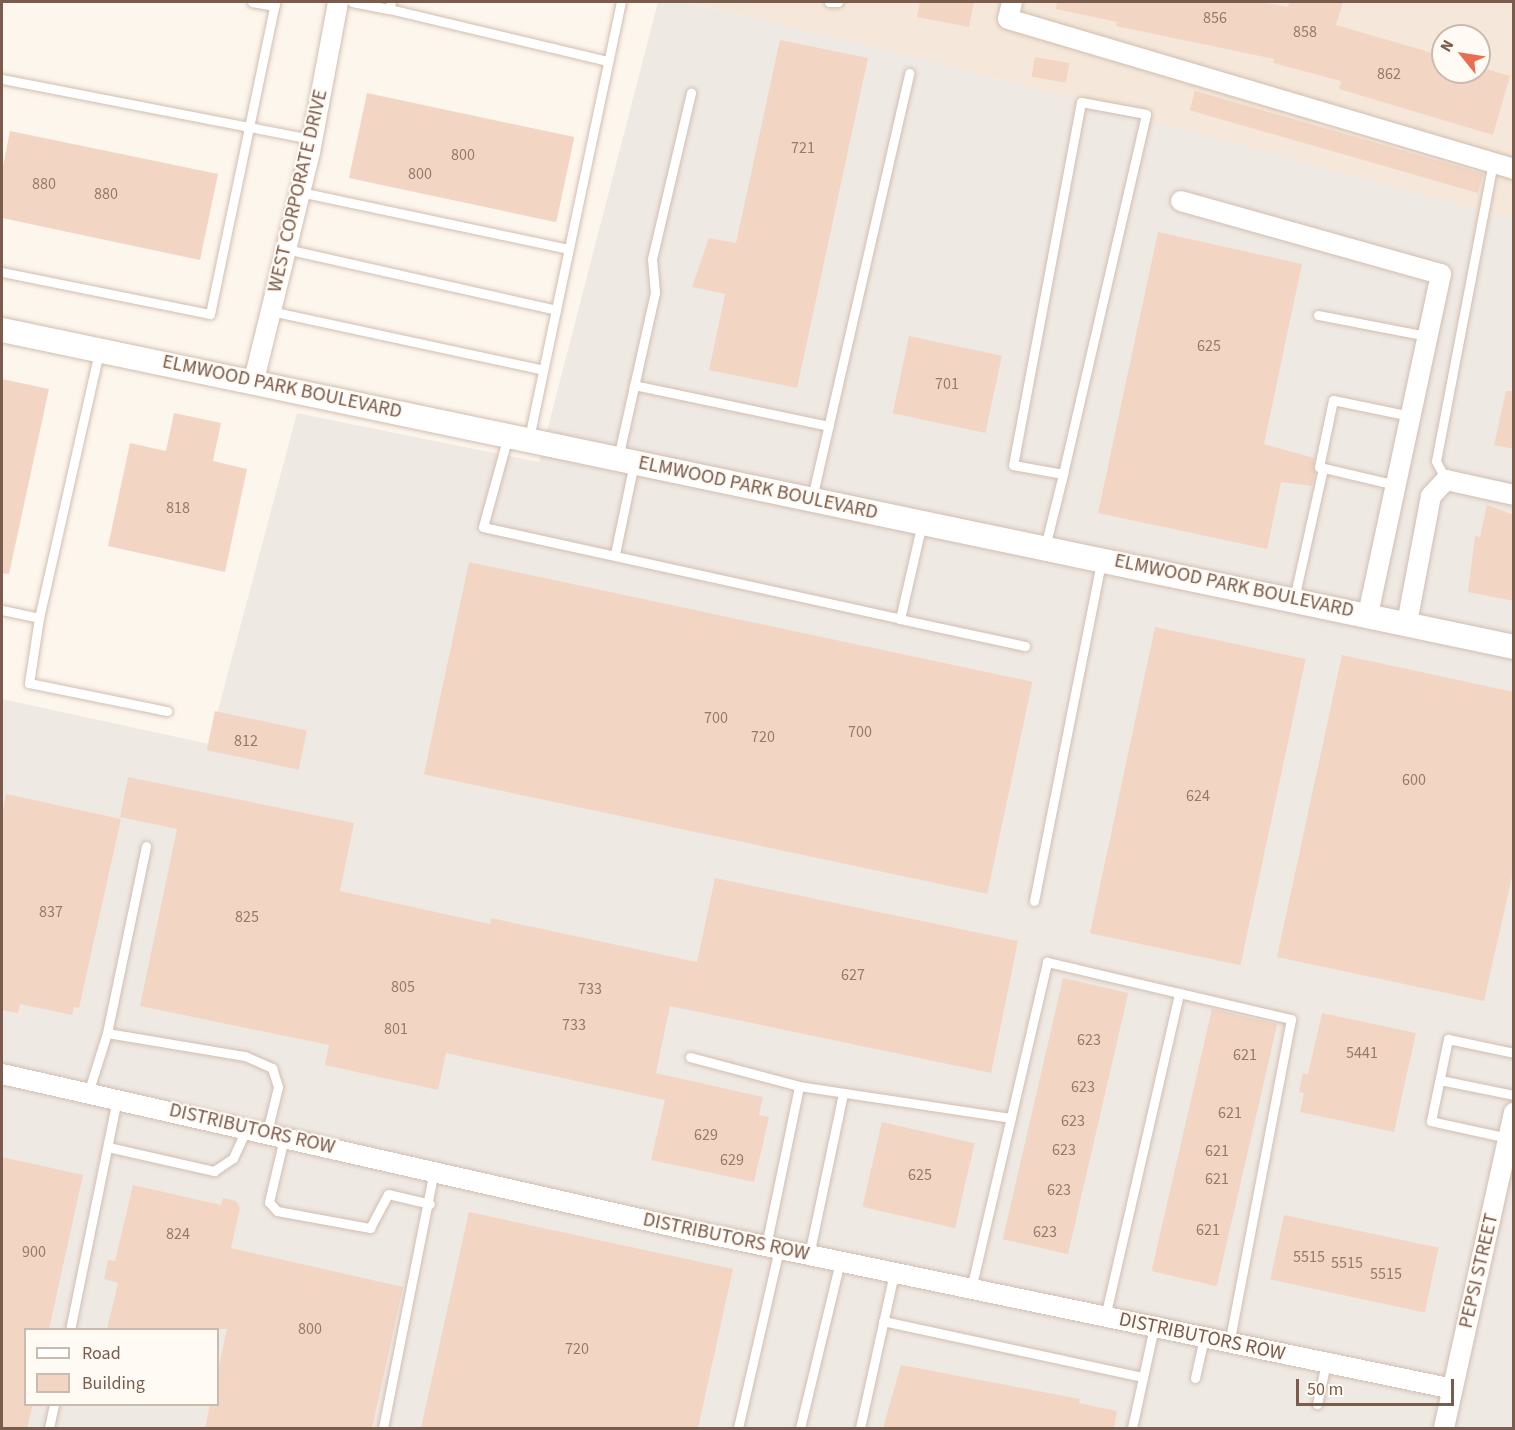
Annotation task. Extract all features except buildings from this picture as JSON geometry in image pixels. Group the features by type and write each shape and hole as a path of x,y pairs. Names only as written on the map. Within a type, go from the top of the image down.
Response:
{"street":[{"name":"WEST CORPORATE DRIVE","path":"254,380 312,139 338,2"},
{"path":"1012,2 1008,19 1514,169"},
{"path":"1181,201 1441,274 1368,614"},
{"name":"ELMWOOD PARK BOULEVARD","path":"2,330 254,380 811,500 1368,614 1514,647"},
{"path":"1407,623 1431,496 1446,480 1514,495"},
{"name":"DISTRIBUTORS ROW","path":"2,1074 809,1255 1453,1389"},
{"name":"PEPSI STREET","path":"1444,1428 1505,1195 1508,1138 1514,1113"}],"lane":[{"path":"2,272 210,314 251,128 275,4 252,2"},
{"path":"352,2 390,5 608,61"},
{"path":"621,2 543,370 483,527 615,554 1025,646"},
{"path":"829,2 838,2"},
{"path":"811,500 909,73"},
{"path":"2,79 312,139"},
{"path":"615,554 634,386 655,293 652,259 691,93"},
{"path":"1044,547 1063,474 1146,114 1081,102 1013,465 1063,474"},
{"path":"1446,480 1436,461 1493,163"},
{"path":"300,192 568,249"},
{"path":"286,249 556,310"},
{"path":"271,312 543,370"},
{"path":"1318,315 1427,336"},
{"path":"99,349 39,618 29,682 167,711"},
{"path":"634,386 829,426"},
{"path":"1396,485 1320,467 1333,400 1410,416"},
{"path":"1294,599 1323,468"},
{"path":"900,619 922,523"},
{"path":"1034,901 1102,560"},
{"path":"2,610 39,618"},
{"path":"88,1093 107,1033 146,846"},
{"path":"971,1289 1047,962 1292,1019 1229,1343"},
{"path":"1105,1317 1179,993"},
{"path":"107,1033 245,1056 272,1068 278,1087 269,1202 277,1211 370,1227 388,1194 430,1204"},
{"path":"1508,1138 1431,1121 1448,1040 1514,1053"},
{"path":"690,1057 799,1086 1011,1118"},
{"path":"1440,1080 1514,1095"},
{"path":"738,1428 773,1247 799,1086"},
{"path":"809,1255 843,1094"},
{"path":"70,1328 117,1099"},
{"path":"108,1147 214,1171 233,1158 247,1128"},
{"path":"383,1428 430,1204 434,1171"},
{"path":"800,1428 840,1261"},
{"path":"860,1428 894,1273"},
{"path":"883,1322 1143,1377"},
{"path":"1132,1428 1154,1327"},
{"path":"1195,1378 1204,1338"},
{"path":"1317,1404 1326,1363"},
{"path":"49,1428 54,1406"}],"shaded area":[{"path":"658,2 686,2 935,62 1513,220 1513,1428 2,1428 2,699 209,744 297,413 539,462"},
{"path":"686,2 1513,2 1513,220 935,62"}]}
